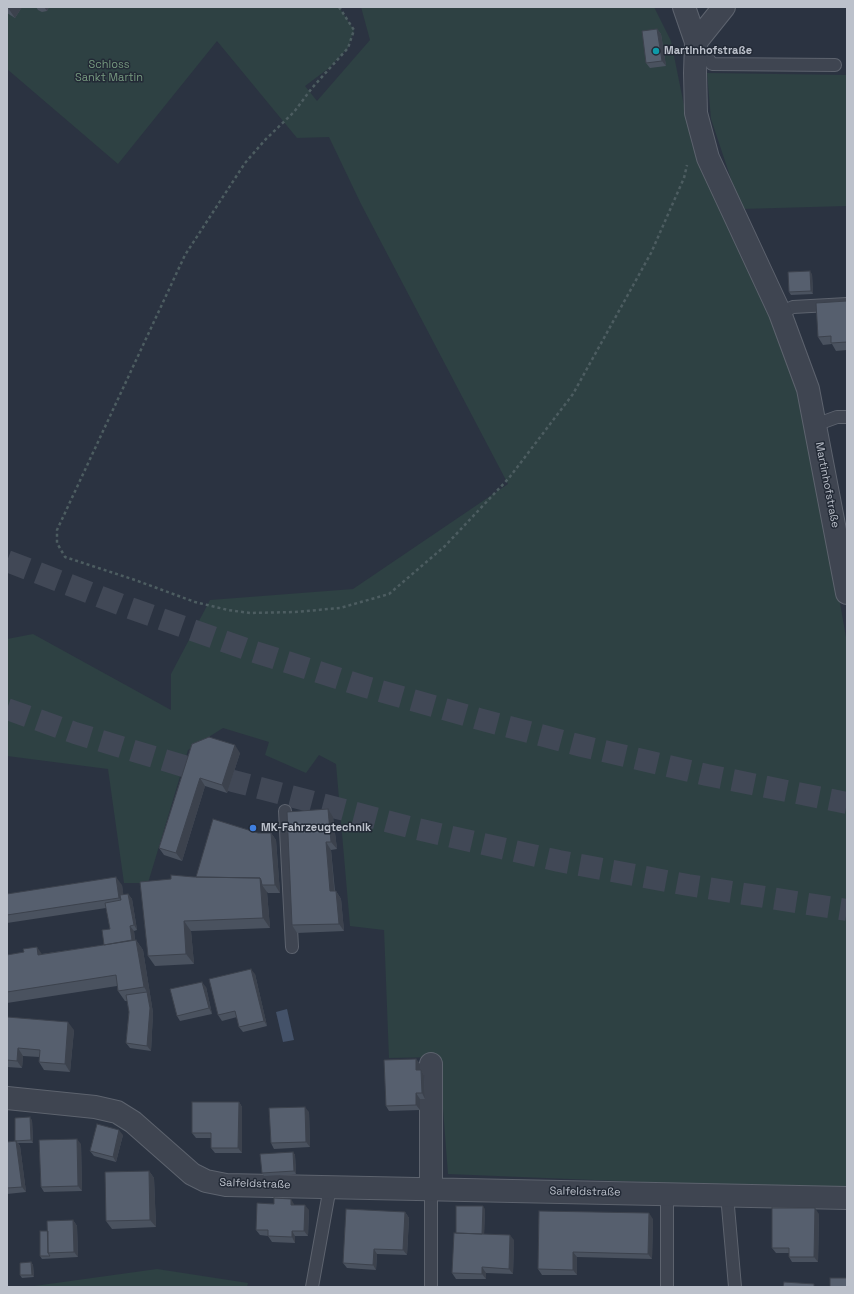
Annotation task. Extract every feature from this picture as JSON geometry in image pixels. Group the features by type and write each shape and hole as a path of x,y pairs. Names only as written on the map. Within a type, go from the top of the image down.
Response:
{"street":[{"name":"Martinhofstraße","path":"684,7 696,42 696,113 708,158 780,313 808,389 844,559 847,593"},
{"path":"696,42 724,7"},
{"path":"431,1064 431,1189"},
{"name":"Salfeldstraße","path":"7,1098 95,1107 117,1112 133,1122 192,1174 206,1181 226,1185 847,1198"}],"lane":[{"path":"696,42 712,64 835,65"},
{"path":"780,313 793,307 847,304"},
{"path":"815,425 836,418 847,417"},
{"path":"285,811 292,947"},
{"path":"312,1287 330,1187"},
{"path":"431,1189 431,1287"},
{"path":"666,1194 667,1287"},
{"path":"727,1195 735,1287"}],"path":[{"path":"340,7 354,30 348,48 312,88 294,112 245,163 185,255 57,530 57,542 66,557 194,602 228,610 250,613 295,612 340,608 389,594 445,546 509,478 573,394 651,253 684,178 687,164"}],"green space":[{"name":"Schloss Sankt Martin","path":"7,7 339,7 354,30 348,48 329,68 305,86 317,101 370,40 361,7 654,7 671,41 692,145 774,320 801,396 822,500 847,643 847,1188 716,1185 448,1174 439,1057 389,1058 384,930 350,926 336,764 319,755 306,773 265,755 269,742 223,728 188,750 148,883 124,883 108,769 7,756 7,639 33,634 171,710 171,674 210,600 353,589 508,484 361,204 329,137 297,138 217,41 118,164 7,69"},
{"path":"707,73 847,75 847,206 741,209 711,119"},
{"path":"157,1269 248,1283 247,1287 27,1287"}],"water":[{"path":"287,1009 294,1040 283,1042 276,1012"}],"building":[{"name":"Martinhofstraße","path":"657,29 662,61 646,63 642,31"},
{"path":"810,271 811,291 789,292 788,272"},
{"path":"847,301 847,342 831,343 831,336 818,337 816,303"},
{"path":"209,737 235,745 222,785 200,778 176,853 159,848 192,744"},
{"path":"328,809 331,842 326,842 330,891 336,891 339,924 292,925 287,812"},
{"path":"213,819 258,833 271,833 275,885 262,885 260,878 196,877"},
{"path":"171,875 194,877 260,878 263,918 184,921 186,954 148,956 140,882 171,879"},
{"path":"116,877 119,898 7,915 7,894"},
{"path":"128,894 134,925 130,926 132,940 104,945 102,930 110,929 105,903 121,900 120,895"},
{"path":"136,940 144,987 118,991 116,975 7,992 7,955 24,952 23,949 37,947 38,955"},
{"path":"251,969 264,1021 239,1027 235,1011 218,1015 209,979"},
{"path":"202,982 209,1008 177,1016 170,989"},
{"path":"147,992 150,1008 147,1046 126,1043 129,1012 126,995"},
{"path":"7,1017 68,1022 65,1064 39,1062 40,1050 18,1048 17,1061 7,1060"},
{"path":"416,1059 416,1070 421,1070 422,1093 416,1093 416,1105 386,1106 384,1060"},
{"path":"192,1102 239,1102 238,1148 211,1148 211,1133 192,1133"},
{"path":"305,1107 306,1142 271,1143 269,1108"},
{"path":"30,1117 31,1140 15,1141 15,1118"},
{"path":"97,1124 119,1130 113,1157 90,1151"},
{"path":"77,1139 78,1186 41,1187 39,1140"},
{"path":"16,1141 22,1187 7,1188 7,1142"},
{"path":"293,1152 294,1171 262,1173 260,1154"},
{"path":"149,1171 150,1220 106,1221 105,1172"},
{"path":"274,1198 291,1199 291,1205 305,1205 304,1231 292,1231 292,1237 268,1236 268,1230 256,1230 257,1203 274,1204"},
{"path":"456,1206 483,1206 482,1234 456,1233"},
{"path":"772,1208 815,1208 814,1257 789,1257 789,1248 772,1248"},
{"path":"346,1209 405,1212 403,1250 374,1249 373,1265 343,1263"},
{"path":"539,1211 649,1213 648,1254 573,1252 573,1270 538,1269"},
{"path":"73,1220 74,1252 48,1253 47,1221"},
{"path":"40,1231 48,1231 48,1253 50,1256 40,1256"},
{"path":"454,1233 510,1235 509,1269 482,1267 482,1274 452,1273"},
{"path":"31,1262 32,1275 20,1275 20,1263"},
{"path":"830,1278 847,1278 847,1287 830,1287"},
{"path":"784,1282 814,1284 814,1287 783,1287"}],"tunnel":[{"path":"7,561 127,607 252,651 366,687 582,746 707,775 847,803"},
{"path":"7,709 75,733 233,781 417,829 559,861 688,885 847,910"}],"place":[{"name":"Martinhofstraße","path":"656,51"},
{"name":"MK-Fahrzeugtechnik","path":"253,828"}]}
